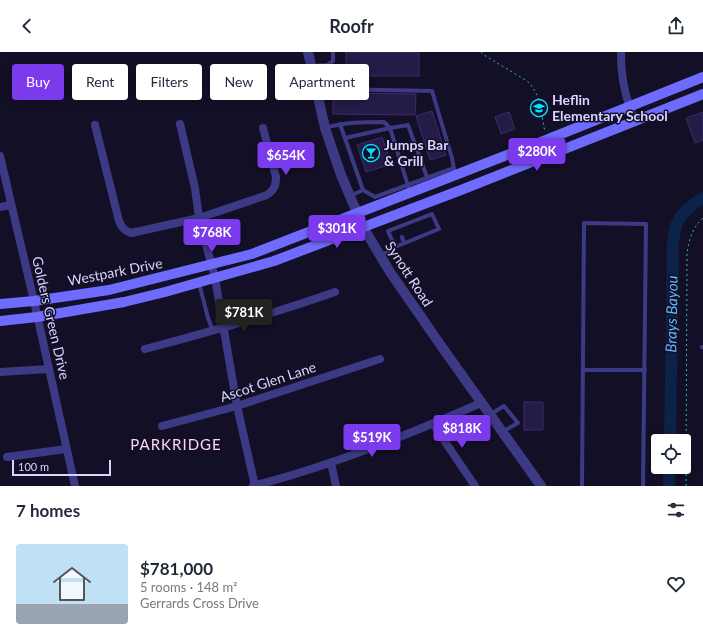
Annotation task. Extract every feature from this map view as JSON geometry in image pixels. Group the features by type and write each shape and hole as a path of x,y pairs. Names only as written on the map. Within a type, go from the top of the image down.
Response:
{"main road":[{"name":"Westpark Drive","path":"0,304 34,301 109,290 252,254 357,214 409,189 546,140 703,78"},
{"name":"Westpark Drive","path":"0,321 37,317 124,302 274,261 461,190 703,94"},
{"path":"454,172 461,190"}],"street":[{"name":"Synott Road","path":"308,52 311,64"},
{"path":"621,52 621,76 629,107 635,121"},
{"name":"Synott Road","path":"318,100 340,175 363,227 399,285 502,433 541,486"},
{"path":"180,124 195,188 199,218 215,278 237,406 254,486 331,463 433,424 481,403"},
{"path":"95,125 122,228 131,233 199,218 267,195 273,191 276,184 276,178 263,128"},
{"name":"Golders Green Drive","path":"0,156 75,486"},
{"path":"0,207 11,205"},
{"path":"145,349 276,313 335,292"},
{"name":"Ascot Glen Lane","path":"162,426 237,406 380,359"},
{"path":"0,372 49,369"},
{"path":"433,424 474,486"},
{"path":"7,457 66,449"},
{"path":"331,463 336,486"}],"lane":[{"path":"330,64 333,61 333,52"},
{"path":"340,124 363,190 375,197 409,189 427,177 454,172 432,91 369,90"},
{"path":"325,128 352,122 384,122 390,128 409,189"},
{"path":"345,138 408,125 427,177"},
{"path":"350,196 363,190"},
{"path":"380,256 395,247 439,229 432,214 429,215 425,204"},
{"path":"395,247 388,232 422,220 429,215"},
{"path":"582,486 584,224 646,224 643,486"},
{"path":"425,228 428,234"},
{"path":"417,231 420,237"},
{"path":"410,234 412,240"},
{"path":"402,237 404,243"},
{"path":"199,282 208,318 213,331"},
{"path":"583,370 645,370"},
{"path":"490,415 504,406 518,423 502,433"}],"path":[{"path":"481,52 484,56 527,81 536,91 546,140"},
{"path":"686,486 686,254 693,229 703,218"}],"building":[{"path":"346,52 419,52 419,76 369,76 369,64 346,64"},
{"path":"369,93 416,94 415,115 333,114 333,100 369,100"},
{"path":"432,111 446,155 430,160 416,116"},
{"path":"509,112 515,129 501,134 495,117"},
{"path":"703,112 703,140 695,143 686,118"},
{"path":"382,137 391,164 366,172 357,145"},
{"path":"524,402 543,402 543,430 524,430"}],"waterway":[{"name":"Brays Bayou","path":"670,434 673,243 676,225 679,219 688,209 703,198"},
{"name":"Brays Bayou","path":"669,474 669,486"}],"place":[{"name":"Heflin Elementary School","path":"539,108"},
{"name":"Jumps Bar & Grill","path":"371,153"}],"district":[{"name":"PARKRIDGE","path":"176,445"}]}
